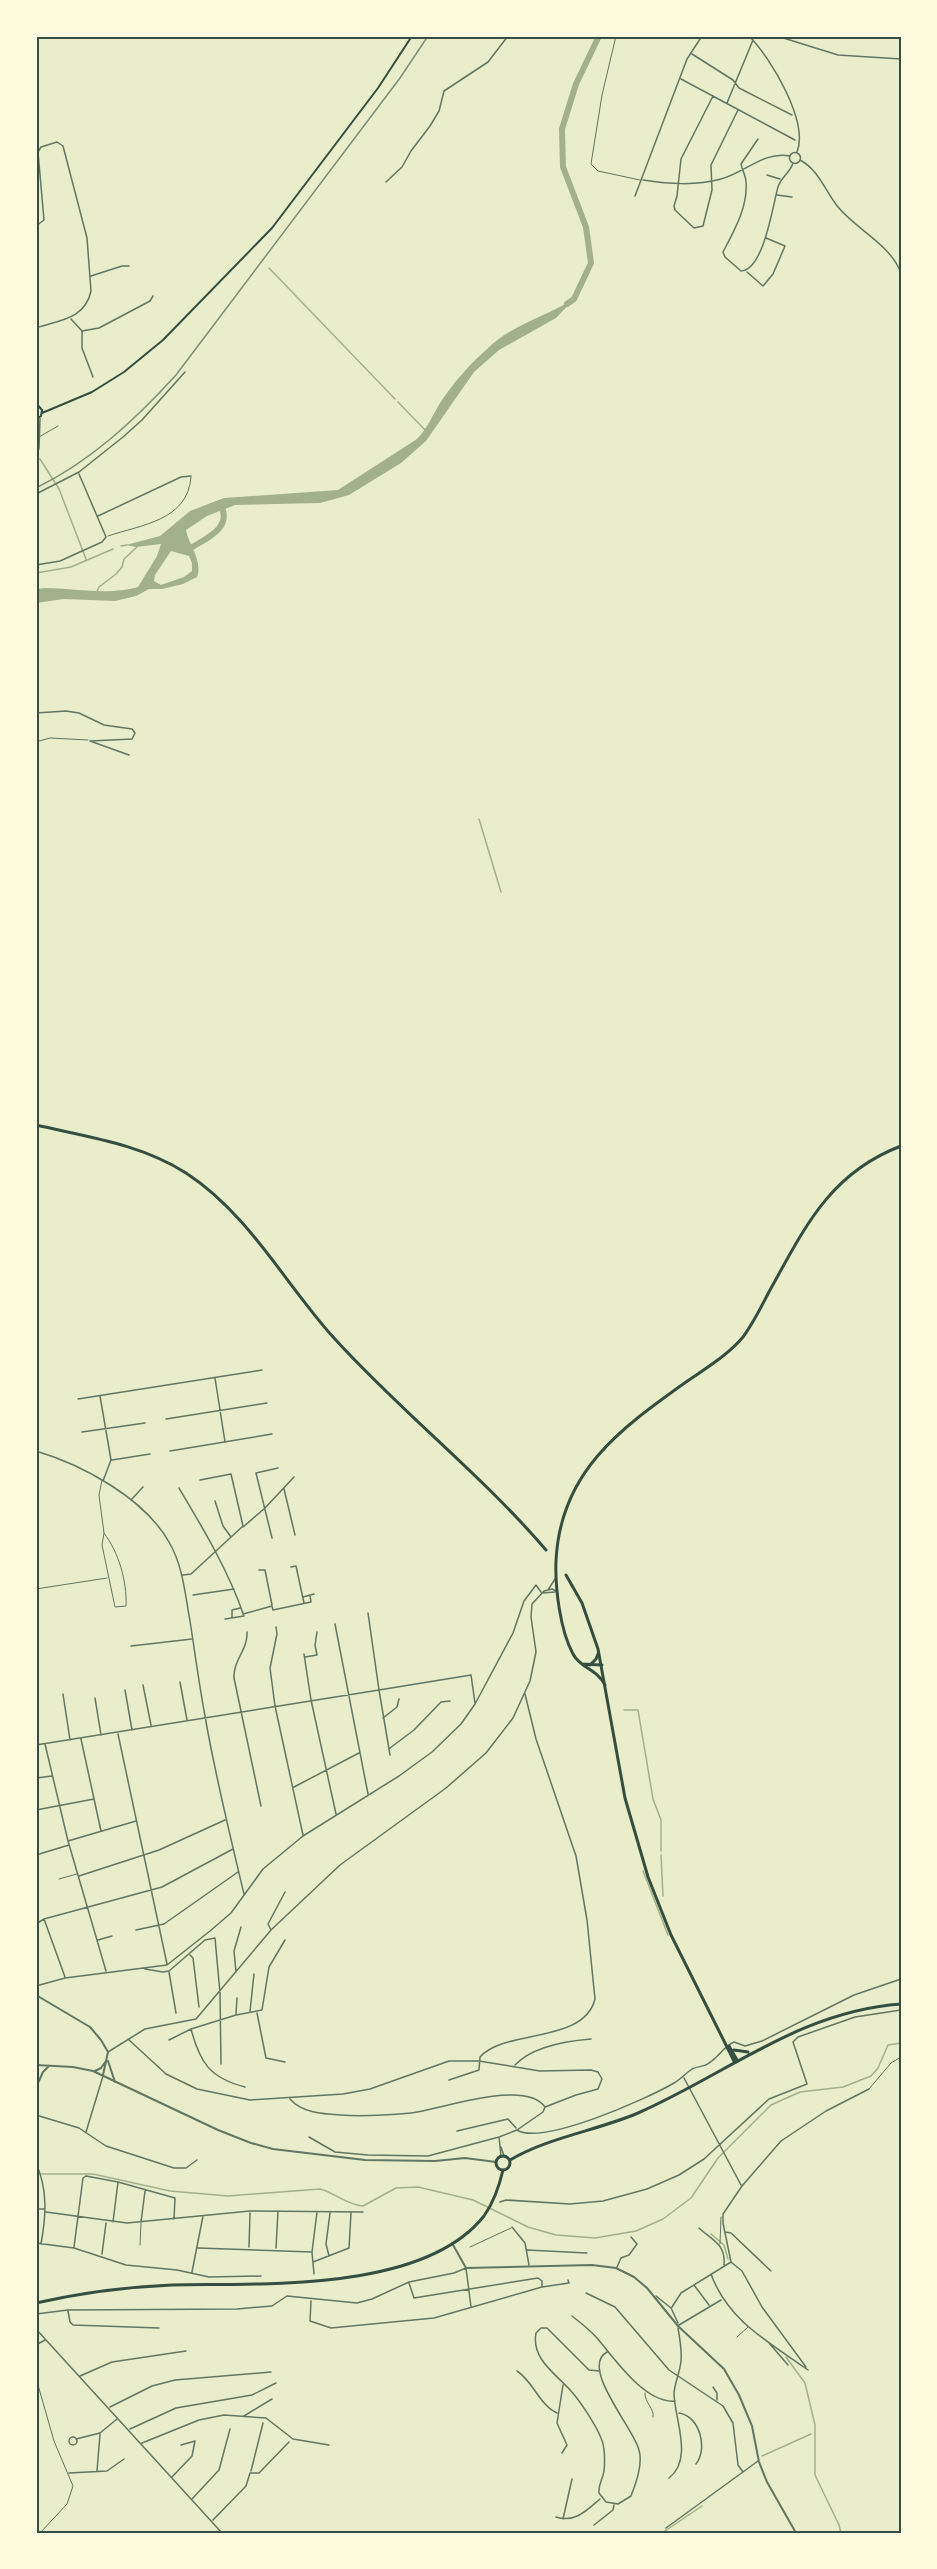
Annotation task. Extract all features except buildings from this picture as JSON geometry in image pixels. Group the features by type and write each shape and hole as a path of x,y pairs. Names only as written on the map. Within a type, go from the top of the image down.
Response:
{"main road":[{"path":"38,418 42,413 54,407 92,392 124,372 162,340 217,285 272,228 378,88 412,36"},
{"path":"38,404 54,407"},
{"path":"38,404 42,413"},
{"path":"36,1125 117,1143 142,1151 185,1173 214,1194 236,1215 308,1307 352,1357 546,1550"},
{"path":"602,1667 581,1663 570,1647 558,1592 557,1546 564,1515 574,1489 597,1454 638,1416 711,1365 736,1344 749,1328 801,1233 823,1201 856,1170 901,1146"},
{"path":"566,1575 582,1603 598,1649 625,1798 648,1877 671,1935 735,2060"},
{"path":"590,1666 596,1659 598,1649"},
{"path":"590,1666 605,1685"},
{"path":"510,2160 536,2146 584,2133 639,2112 749,2052 800,2030 851,2011 901,2004"},
{"path":"732,2051 749,2052"},
{"path":"726,2066 732,2051"},
{"path":"503,2170 497,2167 496,2162 502,2156 510,2160"},
{"path":"36,2303 86,2293 139,2288 297,2283 354,2276 407,2263 452,2243 479,2222 498,2190 503,2170 510,2166 510,2160"}],"street":[{"path":"386,182 402,167 430,126 439,111 444,91 488,62 508,36"},
{"path":"635,196 680,78 702,36"},
{"path":"749,36 780,76 801,139 797,152 800,160 815,171 826,190 849,219 888,251 901,273"},
{"path":"777,36 838,55 901,59"},
{"path":"727,103 753,40"},
{"path":"691,54 739,88 793,115"},
{"path":"680,78 795,140"},
{"path":"713,96 685,150 674,208 694,228 698,229 703,226 707,216 711,202 711,165 738,110"},
{"path":"758,139 741,164 747,183 740,220 723,252 725,257 741,271 746,271 762,286 765,286 773,274 785,246 766,238"},
{"path":"36,226 44,220 38,152 41,147 57,142 63,146 87,238 89,300 85,308 70,318 36,328"},
{"path":"642,180 678,184 711,181 742,171 767,157 790,156 797,152"},
{"path":"790,156 793,163"},
{"path":"746,271 766,238 781,180 789,172 793,163 800,160"},
{"path":"767,176 781,180"},
{"path":"776,195 792,197"},
{"path":"897,263 901,260"},
{"path":"90,277 122,266 129,266"},
{"path":"82,331 99,328 150,301 153,296"},
{"path":"70,318 82,331 81,348 93,377"},
{"path":"36,494 79,472 142,420 185,372"},
{"path":"36,396 38,404"},
{"path":"36,459 39,455 38,418"},
{"path":"36,424 39,432"},
{"path":"36,565 60,561 105,538 79,472"},
{"path":"98,516 181,477 191,476"},
{"path":"36,713 66,711 79,713 104,725 132,729 135,733 132,739 90,741"},
{"path":"90,741 129,755"},
{"path":"78,1399 262,1370"},
{"path":"215,1377 225,1442"},
{"path":"100,1395 111,1460 103,1480"},
{"path":"166,1419 267,1404"},
{"path":"82,1432 145,1423"},
{"path":"170,1451 272,1434"},
{"path":"36,1451 103,1480 145,1513 169,1541 182,1576 205,1718 244,1895"},
{"path":"111,1460 150,1454"},
{"path":"272,1538 256,1473 278,1468"},
{"path":"200,1480 231,1474 243,1526"},
{"path":"182,1576 191,1574 265,1508 294,1477"},
{"path":"130,1501 143,1487"},
{"path":"179,1488 234,1589 243,1615"},
{"path":"284,1489 295,1535"},
{"path":"215,1501 223,1526 231,1538"},
{"path":"291,1567 296,1566 304,1603"},
{"path":"259,1570 265,1570 273,1610 311,1602 310,1595"},
{"path":"548,1590 556,1575"},
{"path":"36,1986 65,1978 167,1965 231,1913 263,1869 303,1836 432,1752 461,1724 475,1704 513,1633 526,1597 536,1585 541,1593"},
{"path":"193,1595 234,1589"},
{"path":"108,2052 145,2029 196,2019 272,1930 345,1860 446,1788 482,1757 507,1727 525,1694 534,1668 536,1652 531,1610 534,1599 548,1590 558,1592"},
{"path":"541,1593 558,1592"},
{"path":"303,1597 314,1594"},
{"path":"225,1619 272,1606"},
{"path":"232,1618 232,1610 241,1608"},
{"path":"368,1613 390,1755"},
{"path":"335,1624 369,1795"},
{"path":"276,1627 277,1634 270,1668 275,1706 303,1836"},
{"path":"247,1632 246,1647 234,1670 261,1806"},
{"path":"317,1632 315,1645 317,1655 305,1655 311,1700 336,1814"},
{"path":"131,1646 193,1639"},
{"path":"36,1745 471,1676 475,1704"},
{"path":"180,1682 187,1721"},
{"path":"143,1685 152,1727"},
{"path":"125,1690 132,1730"},
{"path":"63,1694 70,1740"},
{"path":"449,2080 475,2072 480,2068 479,2061 484,2052 495,2046 548,2033 580,2020 594,2004 595,1999 587,1920 576,1856 544,1761 525,1694"},
{"path":"95,1698 101,1735"},
{"path":"383,1718 397,1707 399,1699"},
{"path":"389,1749 414,1730 441,1702 450,1701"},
{"path":"117,1732 167,1965"},
{"path":"81,1738 101,1831"},
{"path":"45,1744 58,1807 107,1972"},
{"path":"292,1788 359,1752"},
{"path":"36,1778 52,1776"},
{"path":"36,1810 94,1799"},
{"path":"77,1875 144,1855 227,1820"},
{"path":"68,1841 136,1821"},
{"path":"36,1855 69,1845"},
{"path":"36,1924 44,1919 162,1887 234,1848"},
{"path":"136,1930 164,1924 189,1908 238,1870"},
{"path":"272,1930 268,1924 285,1892"},
{"path":"44,1919 65,1978"},
{"path":"237,1973 234,1951 241,1927"},
{"path":"97,1940 112,1936"},
{"path":"145,1968 169,1971 205,1940 215,1938 220,1993 221,2064"},
{"path":"169,2040 190,2029 236,2014 262,2009 268,1967 285,1940"},
{"path":"190,1955 193,1959 199,2007"},
{"path":"169,1971 176,2013"},
{"path":"249,2012 254,1974"},
{"path":"457,2131 508,2119 522,2134 589,2121 649,2097 684,2077 691,2070 707,2065 728,2044 734,2042 745,2046 762,2041 854,1995 901,1978"},
{"path":"36,1995 90,2026 108,2052 109,2067 115,2082"},
{"path":"236,2014 237,1998"},
{"path":"500,2202 506,2200 570,2204 625,2196 679,2175 722,2147 769,2099 807,2084 793,2042 798,2037 855,2017 901,2010"},
{"path":"257,2011 266,2058 285,2062"},
{"path":"190,2029 195,2044 211,2072 219,2078 245,2087"},
{"path":"514,2066 527,2054 591,2038"},
{"path":"128,2039 166,2074 197,2089 250,2100 370,2090 450,2061 479,2061 540,2071 591,2070 601,2075 602,2083 598,2089 545,2107 543,2112 517,2130 428,2156 400,2157 335,2152 309,2138"},
{"path":"36,2107 38,2083 36,2065 93,2071 99,2070 108,2059"},
{"path":"86,2132 108,2059"},
{"path":"38,2083 43,2072 51,2065"},
{"path":"103,2076 109,2067"},
{"path":"93,2071 218,2130 251,2143 273,2148 364,2160 435,2162 465,2158 496,2162"},
{"path":"684,2077 742,2186"},
{"path":"711,2274 722,2300 748,2327 808,2370 762,2307 742,2271 731,2262 724,2231 724,2212 742,2186 781,2141 826,2112 869,2089"},
{"path":"289,2098 294,2104 318,2114 355,2116 412,2113 495,2095 534,2098 541,2101 545,2107"},
{"path":"36,2115 86,2132 106,2146 174,2168 186,2168 197,2160"},
{"path":"499,2137 502,2156"},
{"path":"36,2163 41,2176 46,2212 41,2244"},
{"path":"74,2248 82,2178 86,2176 118,2182 175,2198 174,2220"},
{"path":"113,2222 118,2182"},
{"path":"141,2223 145,2190"},
{"path":"36,2209 45,2209"},
{"path":"276,2249 278,2210"},
{"path":"46,2212 106,2222 141,2223 250,2211 363,2211"},
{"path":"249,2248 250,2211"},
{"path":"314,2274 312,2252 317,2211"},
{"path":"329,2257 326,2244 330,2212"},
{"path":"313,2262 348,2248 351,2212"},
{"path":"192,2272 203,2216"},
{"path":"102,2255 106,2222"},
{"path":"512,2228 525,2243 529,2265"},
{"path":"699,2228 720,2244 725,2258 724,2266"},
{"path":"724,2231 731,2233 771,2271"},
{"path":"616,2268 621,2258 629,2255 637,2244 631,2237"},
{"path":"36,2243 74,2248 102,2255 126,2265 192,2272 209,2277 261,2276"},
{"path":"452,2243 466,2268 471,2307"},
{"path":"198,2248 312,2252"},
{"path":"527,2250 587,2253"},
{"path":"671,2308 676,2299 694,2284 731,2262"},
{"path":"36,2314 68,2310 237,2309 272,2306 287,2296 357,2303 372,2299 409,2282 454,2273 466,2268 529,2265 592,2265 616,2268 633,2276 654,2296 678,2326 724,2369 739,2395 752,2426 759,2461 767,2482 796,2533"},
{"path":"409,2282 414,2298 538,2278 542,2281 542,2288"},
{"path":"311,2300 310,2321 331,2328 434,2318 542,2288 569,2283 568,2280"},
{"path":"694,2284 710,2306"},
{"path":"586,2293 615,2307 656,2356 678,2378 717,2400 728,2412 733,2423 738,2465 743,2472"},
{"path":"654,2296 671,2308 678,2326 681,2360 674,2391 681,2436 680,2454 674,2475 669,2478"},
{"path":"678,2326 722,2300"},
{"path":"68,2310 70,2322 73,2325 159,2328"},
{"path":"572,2316 593,2334 621,2369 646,2390 664,2401 675,2401"},
{"path":"600,2371 589,2370 547,2328 541,2328 536,2333 536,2349 544,2363 579,2403 601,2438 604,2469 598,2487 601,2498 614,2505 625,2502 633,2491 640,2453 637,2441 606,2391 600,2371 600,2357 607,2352"},
{"path":"36,2329 222,2533"},
{"path":"36,2345 45,2339"},
{"path":"766,2340 788,2365"},
{"path":"79,2376 112,2362 186,2351"},
{"path":"517,2371 525,2376 548,2406 558,2414"},
{"path":"109,2408 164,2382 271,2372"},
{"path":"129,2429 176,2408 252,2395 276,2383"},
{"path":"562,2453 567,2445 557,2423 561,2389 564,2385"},
{"path":"713,2387 717,2392 717,2400"},
{"path":"244,2416 272,2399"},
{"path":"678,2413 689,2417 701,2437 703,2450 696,2464"},
{"path":"142,2444 216,2415 266,2418 293,2439 329,2445"},
{"path":"76,2439 100,2433 118,2418"},
{"path":"212,2521 246,2486 263,2423"},
{"path":"192,2500 219,2470 230,2429"},
{"path":"96,2472 100,2433"},
{"path":"172,2478 192,2456 195,2441 181,2445"},
{"path":"250,2473 259,2473 289,2442"},
{"path":"69,2473 107,2471 123,2458"},
{"path":"666,2528 759,2461"},
{"path":"563,2520 572,2479"},
{"path":"556,2517 563,2520 580,2516 601,2498"},
{"path":"594,2525 613,2510 614,2505"}],"lane":[{"path":"616,36 602,95 591,164 598,171 642,180"},
{"path":"37,437 58,426"},
{"path":"105,538 149,524 177,510 190,484 191,476"},
{"path":"39,741 51,738 90,741"},
{"path":"103,1480 99,1486 104,1533 102,1545 115,1607 126,1605 123,1573 116,1554 104,1533"},
{"path":"36,1589 109,1578"},
{"path":"59,1879 77,1875"},
{"path":"869,2089 891,2063 901,2056"},
{"path":"720,2244 721,2217"},
{"path":"140,2245 141,2223"},
{"path":"470,2247 512,2228"},
{"path":"737,2337 748,2327"},
{"path":"36,2378 54,2441 73,2486 70,2499 40,2533"},
{"path":"646,2390 644,2398 653,2413 652,2418"}],"shaded area":[{"path":"574,299 556,318 499,350 474,372 426,441 401,463 349,495 320,503 235,505 207,516 186,530 197,559 198,571 197,577 183,584 162,589 149,589 136,596 115,601 64,599 36,603 36,589 115,591 138,587 157,556 161,544 136,547 126,545 160,536 190,511 224,498 338,490 417,439 454,384 496,341 517,327","holes":["171,551 189,556 192,571 184,577 161,585 154,581 155,575"]}],"waterway":[{"path":"567,304 574,299 591,263 586,227 563,167 562,129 576,84 599,36"},
{"path":"269,268 395,399"},
{"path":"398,402 427,432"},
{"path":"40,459 59,489 86,559"},
{"path":"188,550 214,534 219,528 224,514 221,506"},
{"path":"121,546 127,545"},
{"path":"97,591 116,574 122,567 124,559 137,547"},
{"path":"36,573 71,567 113,549"},
{"path":"479,819 501,892"},
{"path":"624,1710 638,1710 653,1799 661,1820 661,1851"},
{"path":"661,1855 663,1896"},
{"path":"643,1871 668,1935"},
{"path":"36,2174 93,2174 170,2191 228,2196 320,2189 363,2206 396,2188 418,2187 473,2200 528,2227 556,2235 595,2238 636,2231 663,2219 691,2198 718,2158 771,2105 800,2092 843,2087 871,2076 878,2068 888,2045 901,2043"},
{"path":"711,2234 724,2245 728,2259"},
{"path":"786,2357 805,2383 815,2425 815,2475 841,2533"},
{"path":"762,2456 811,2434"},
{"path":"662,2533 702,2506"}],"railway":[{"path":"36,488 94,452 145,408 176,375 400,78 428,36"}]}
